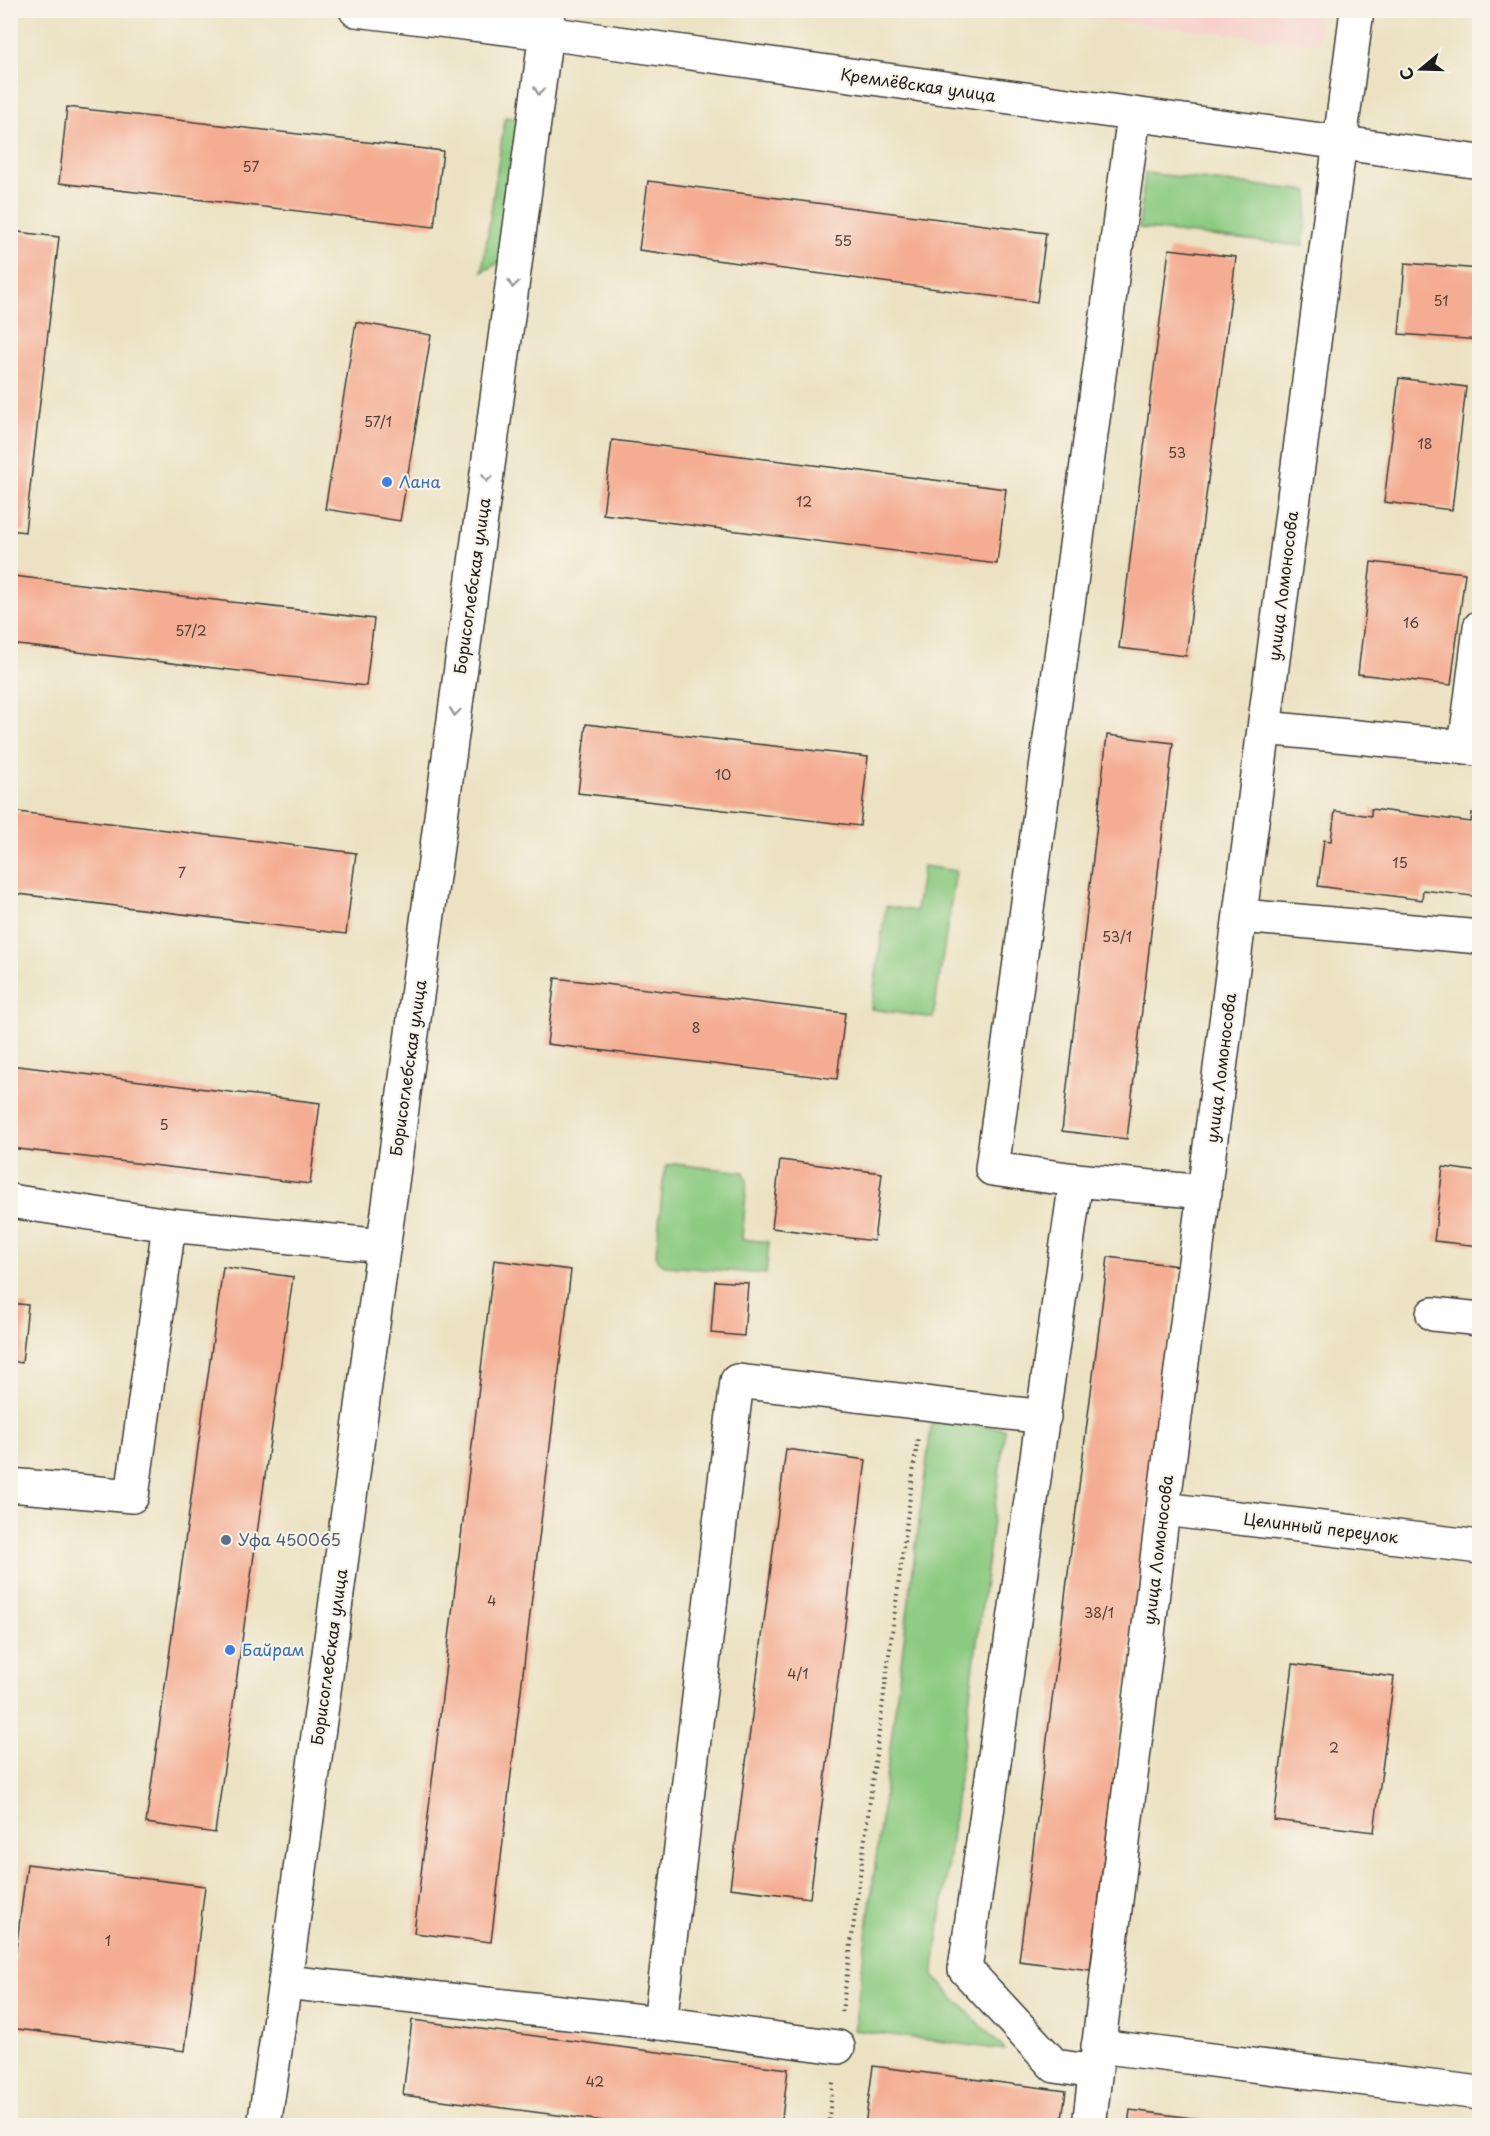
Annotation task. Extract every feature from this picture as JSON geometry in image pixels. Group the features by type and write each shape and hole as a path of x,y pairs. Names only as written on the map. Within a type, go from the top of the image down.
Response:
{"street":[{"name":"Кремлёвская улица","path":"356,10 548,22 1134,115 1479,162"},
{"name":"улица Ломоносова","path":"1089,2126 1163,1509 1356,10"},
{"name":"Борисоглебская улица","path":"264,2126 548,22"},
{"path":"1134,115 992,1169 1205,1192"},
{"path":"1265,728 1472,748 1479,627"},
{"path":"1241,916 1479,937"},
{"path":"1077,1179 966,1969 1055,2066 1096,2059 1479,2093"},
{"path":"10,1201 169,1225 384,1246"},
{"path":"10,1485 132,1496 169,1225"},
{"path":"1433,1314 1479,1319"},
{"path":"660,2023 737,1381 1044,1417"},
{"name":"Целинный переулок","path":"1163,1509 1479,1546"},
{"path":"285,1982 660,2023 838,2047"}],"path":[{"path":"828,2126 923,1403"}],"shaded area":[{"path":"1024,11 1321,11 1318,44"}],"green space":[{"path":"505,117 521,119 500,262 482,272"},
{"path":"1145,173 1309,191 1303,246 1139,228"},
{"path":"923,866 956,871 933,1018 871,1009 886,906 916,911"},
{"path":"675,1164 744,1172 747,1181 742,1239 769,1242 766,1274 667,1266 659,1262 656,1254 664,1173 666,1166"},
{"path":"932,1420 1005,1429 933,1976 1005,2050 854,2030"}],"building":[{"path":"67,107 443,151 434,227 59,183"},
{"path":"648,181 1046,233 1037,302 639,250"},
{"path":"10,231 59,237 25,532 10,530"},
{"path":"1169,249 1236,257 1186,656 1119,648"},
{"path":"1405,263 1480,269 1480,340 1399,334"},
{"path":"356,322 431,335 400,521 325,509"},
{"path":"1399,378 1466,387 1452,510 1384,502"},
{"path":"612,440 1006,489 997,564 603,514"},
{"path":"1371,562 1465,573 1451,685 1358,674"},
{"path":"13,576 374,619 366,686 10,644"},
{"path":"586,724 868,757 860,826 578,793"},
{"path":"1107,735 1173,743 1127,1139 1062,1131"},
{"path":"1371,809 1471,822 1472,813 1480,814 1480,897 1423,890 1422,900 1318,886 1324,840 1331,841 1335,811 1371,816"},
{"path":"10,811 356,853 346,934 10,893"},
{"path":"555,978 845,1013 837,1079 547,1044"},
{"path":"10,1065 320,1103 310,1184 10,1148"},
{"path":"780,1160 882,1173 874,1241 772,1228"},
{"path":"1443,1167 1480,1172 1480,1246 1434,1241"},
{"path":"10,1229 14,1230 12,1244 10,1244"},
{"path":"1108,1257 1178,1266 1090,1970 1019,1961"},
{"path":"494,1260 571,1270 491,1942 414,1933"},
{"path":"223,1267 293,1277 215,1833 146,1823"},
{"path":"715,1281 748,1283 744,1336 711,1333"},
{"path":"10,1303 28,1305 22,1363 10,1361"},
{"path":"786,1449 866,1460 810,1898 730,1888"},
{"path":"1293,1664 1394,1677 1374,1832 1274,1820"},
{"path":"27,1864 205,1886 185,2051 10,2028 10,1996"},
{"path":"412,2020 788,2069 781,2126 643,2126 403,2095"},
{"path":"873,2066 1066,2091 1061,2126 865,2126"},
{"path":"1130,2110 1238,2124 1238,2126 1128,2126"}],"place":[{"name":"Лана","path":"387,482"},
{"name":"Уфа 450065","path":"226,1540"},
{"name":"Байрам","path":"230,1650"}]}
